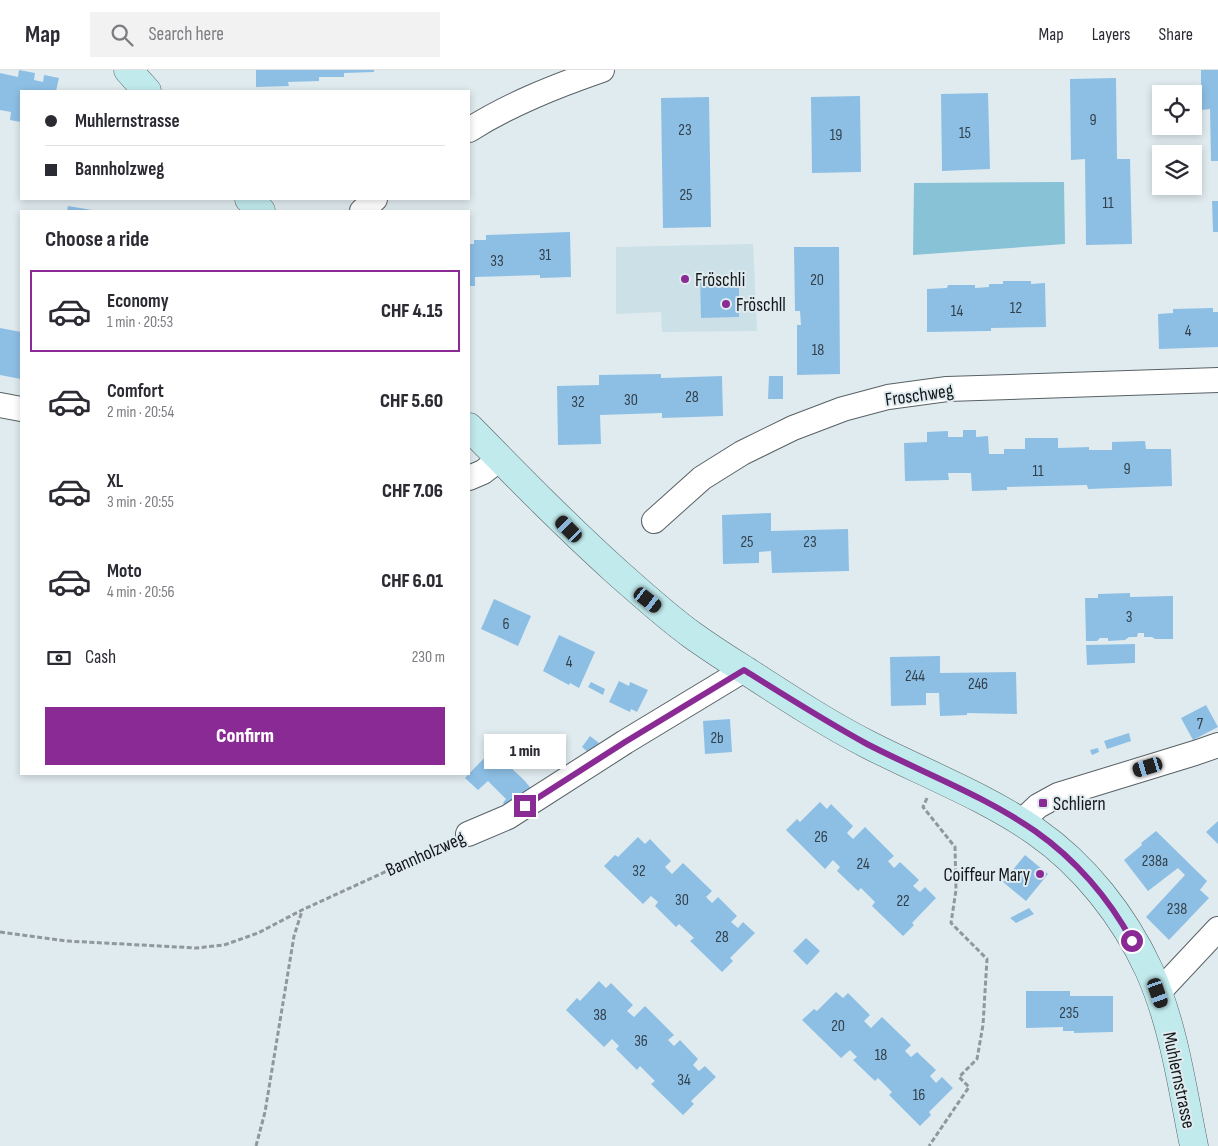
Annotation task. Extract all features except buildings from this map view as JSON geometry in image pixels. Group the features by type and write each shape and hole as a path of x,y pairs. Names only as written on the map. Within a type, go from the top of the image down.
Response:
{"street":[{"path":"128,70 146,90"},
{"path":"470,129 560,84 602,70"},
{"path":"250,200 261,210"},
{"path":"363,210 374,200"},
{"name":"Froschweg","path":"654,521 702,478 742,453 793,428 888,396 947,389 1218,380"},
{"path":"0,405 20,409"},
{"name":"Muhlernstrasse","path":"470,428 569,529 648,600 691,634 799,705 867,744 936,777 1021,822 1054,845 1075,864 1102,895 1125,927 1148,968 1173,1042 1194,1146"},
{"path":"470,478 483,472 500,459"},
{"name":"Bannholzweg","path":"468,834 508,817 625,742 744,670"},
{"path":"1021,822 1038,806 1058,795 1218,745"},
{"path":"1158,993 1218,929"}],"path":[{"path":"929,1146 968,1088 959,1077 977,1059 982,1025 987,959 950,922 956,890 955,847 923,807 936,777"},
{"name":"Bannholzweg","path":"0,932 67,941 196,948 224,945 258,933 302,910 468,834"},
{"path":"256,1146 265,1112 294,936 302,910"}],"shaded area":[{"path":"1064,182 1065,244 913,255 914,183"},
{"name":"Fröschli","path":"753,244 757,331 662,332 661,312 616,314 616,247"}],"place":[{"name":"Fröschli","path":"685,279"},
{"name":"Fröschll","path":"726,304"},
{"name":"Schliern","path":"1043,803"},
{"name":"Coiffeur Mary","path":"1040,874"}],"route":[{"path":"525,806 625,742 744,670 799,705 867,744 1008,814 1036,832 1075,864 1102,895 1125,927 1132,941"}]}
